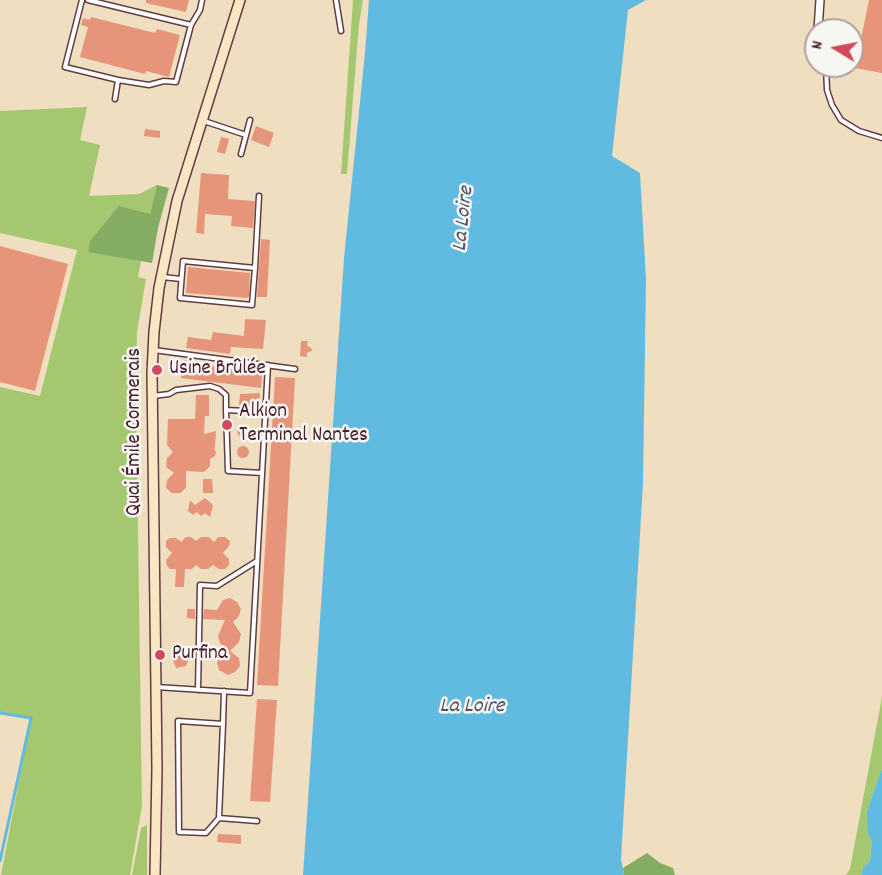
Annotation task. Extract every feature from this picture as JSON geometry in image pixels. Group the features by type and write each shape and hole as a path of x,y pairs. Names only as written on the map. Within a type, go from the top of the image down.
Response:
{"main road":[{"name":"Quai Émile Cormerais","path":"155,875 153,350 161,277 177,201 240,0"}],"street":[{"path":"819,18 820,0"}],"lane":[{"path":"82,0 65,67 118,80 149,84 164,81 176,82 191,25 200,10 202,0"},
{"path":"88,0 191,25"},
{"path":"336,0 341,31"},
{"path":"826,78 827,90 832,105 841,120 859,131 882,138"},
{"path":"116,99 118,80"},
{"path":"241,154 250,120"},
{"path":"202,121 246,135"},
{"path":"255,268 183,261 180,298 252,305 255,268 259,196"},
{"path":"161,277 181,279"},
{"path":"153,350 296,369"},
{"path":"156,687 250,693 268,365"},
{"path":"152,396 169,394 176,390 210,386 219,389 226,396 228,471 262,473"},
{"path":"226,410 266,412"},
{"path":"198,690 200,585 217,586 257,561"},
{"path":"223,724 178,721 179,832 206,833 219,818 223,724 224,692"},
{"path":"219,818 258,820"}],"green space":[{"path":"353,0 363,0 347,174 341,174"},
{"path":"87,107 80,140 100,145 89,196 139,194 157,185 150,214 88,251 141,261 138,277 146,279 137,332 136,395 142,806 130,875 1,875 31,718 0,713 0,387 40,396 77,250 0,233 0,111"},
{"path":"157,185 169,188 158,228 152,263 88,252 90,241 119,206 150,214"},
{"path":"882,697 882,768 867,811 872,841 870,860 863,868 861,875 846,875 850,869"},
{"path":"147,825 147,875 132,875 141,828"},
{"path":"647,853 660,863 673,868 675,875 624,875 623,868"}],"water":[{"name":"La Loire","path":"369,0 646,0 628,10 612,156 640,173 646,280 643,482 621,859 624,875 303,875 344,258"},
{"path":"882,768 882,875 861,875 863,868 870,860 872,841 868,834 867,811"}],"building":[{"path":"146,0 189,0 186,12 146,3"},
{"path":"869,0 882,0 882,73 864,70 864,24"},
{"path":"91,17 155,33 157,29 180,35 169,77 146,71 145,74 80,57 88,27 81,25 83,18 90,20"},
{"path":"256,126 274,133 269,147 251,140"},
{"path":"145,129 160,131 160,138 144,136"},
{"path":"221,137 229,139 225,154 217,152"},
{"path":"201,173 229,175 228,199 255,201 253,228 231,226 232,216 205,214 204,234 196,233"},
{"path":"261,239 270,240 267,297 257,297"},
{"path":"0,246 68,264 35,391 0,382"},
{"path":"188,267 250,273 249,296 247,298 186,293"},
{"path":"245,319 266,320 263,349 231,347 230,354 186,348 188,337 211,340 213,332 244,336"},
{"path":"301,341 308,341 307,345 313,350 307,353 307,357 300,356"},
{"path":"184,360 234,370 259,371 262,374 261,388 181,378"},
{"path":"275,377 295,378 278,686 257,685"},
{"path":"260,393 259,406 239,405 240,394"},
{"path":"196,395 209,395 209,416 205,416 204,434 216,431 214,449 216,452 215,456 210,459 210,466 204,472 186,471 186,488 180,493 172,493 166,488 167,480 174,473 166,467 167,458 173,452 167,445 168,419 195,419"},
{"path":"245,425 249,431 245,437 241,437 237,429"},
{"path":"245,446 248,447 248,457 241,458 238,457 237,450 238,447"},
{"path":"203,479 212,479 213,493 203,493"},
{"path":"205,498 213,505 210,517 205,513 201,516 197,512 193,515 188,511 190,500 195,505"},
{"path":"186,537 191,537 196,541 201,537 209,537 214,542 218,537 225,537 230,541 223,553 229,559 229,565 225,569 219,569 213,565 208,569 201,569 196,565 192,569 185,569 184,587 175,587 176,569 170,569 167,566 166,560 172,553 166,547 166,541 176,538 181,542"},
{"path":"230,598 237,602 241,609 239,616 233,622 241,634 239,642 230,651 239,658 240,666 228,675 219,670 217,663 219,656 227,649 220,643 218,636 225,620 203,619 204,609 217,610 223,600"},
{"path":"187,609 195,609 195,619 187,618"},
{"path":"178,651 184,652 189,659 186,666 176,668 172,658"},
{"path":"257,699 277,700 270,802 250,801"},
{"path":"218,834 241,835 241,844 217,842"}],"waterway":[{"path":"0,713 31,718 0,861"}],"place":[{"name":"Usine Brûlée","path":"157,370"},
{"name":"Alkion Terminal Nantes","path":"227,425"},
{"name":"Purfina","path":"160,655"}]}
